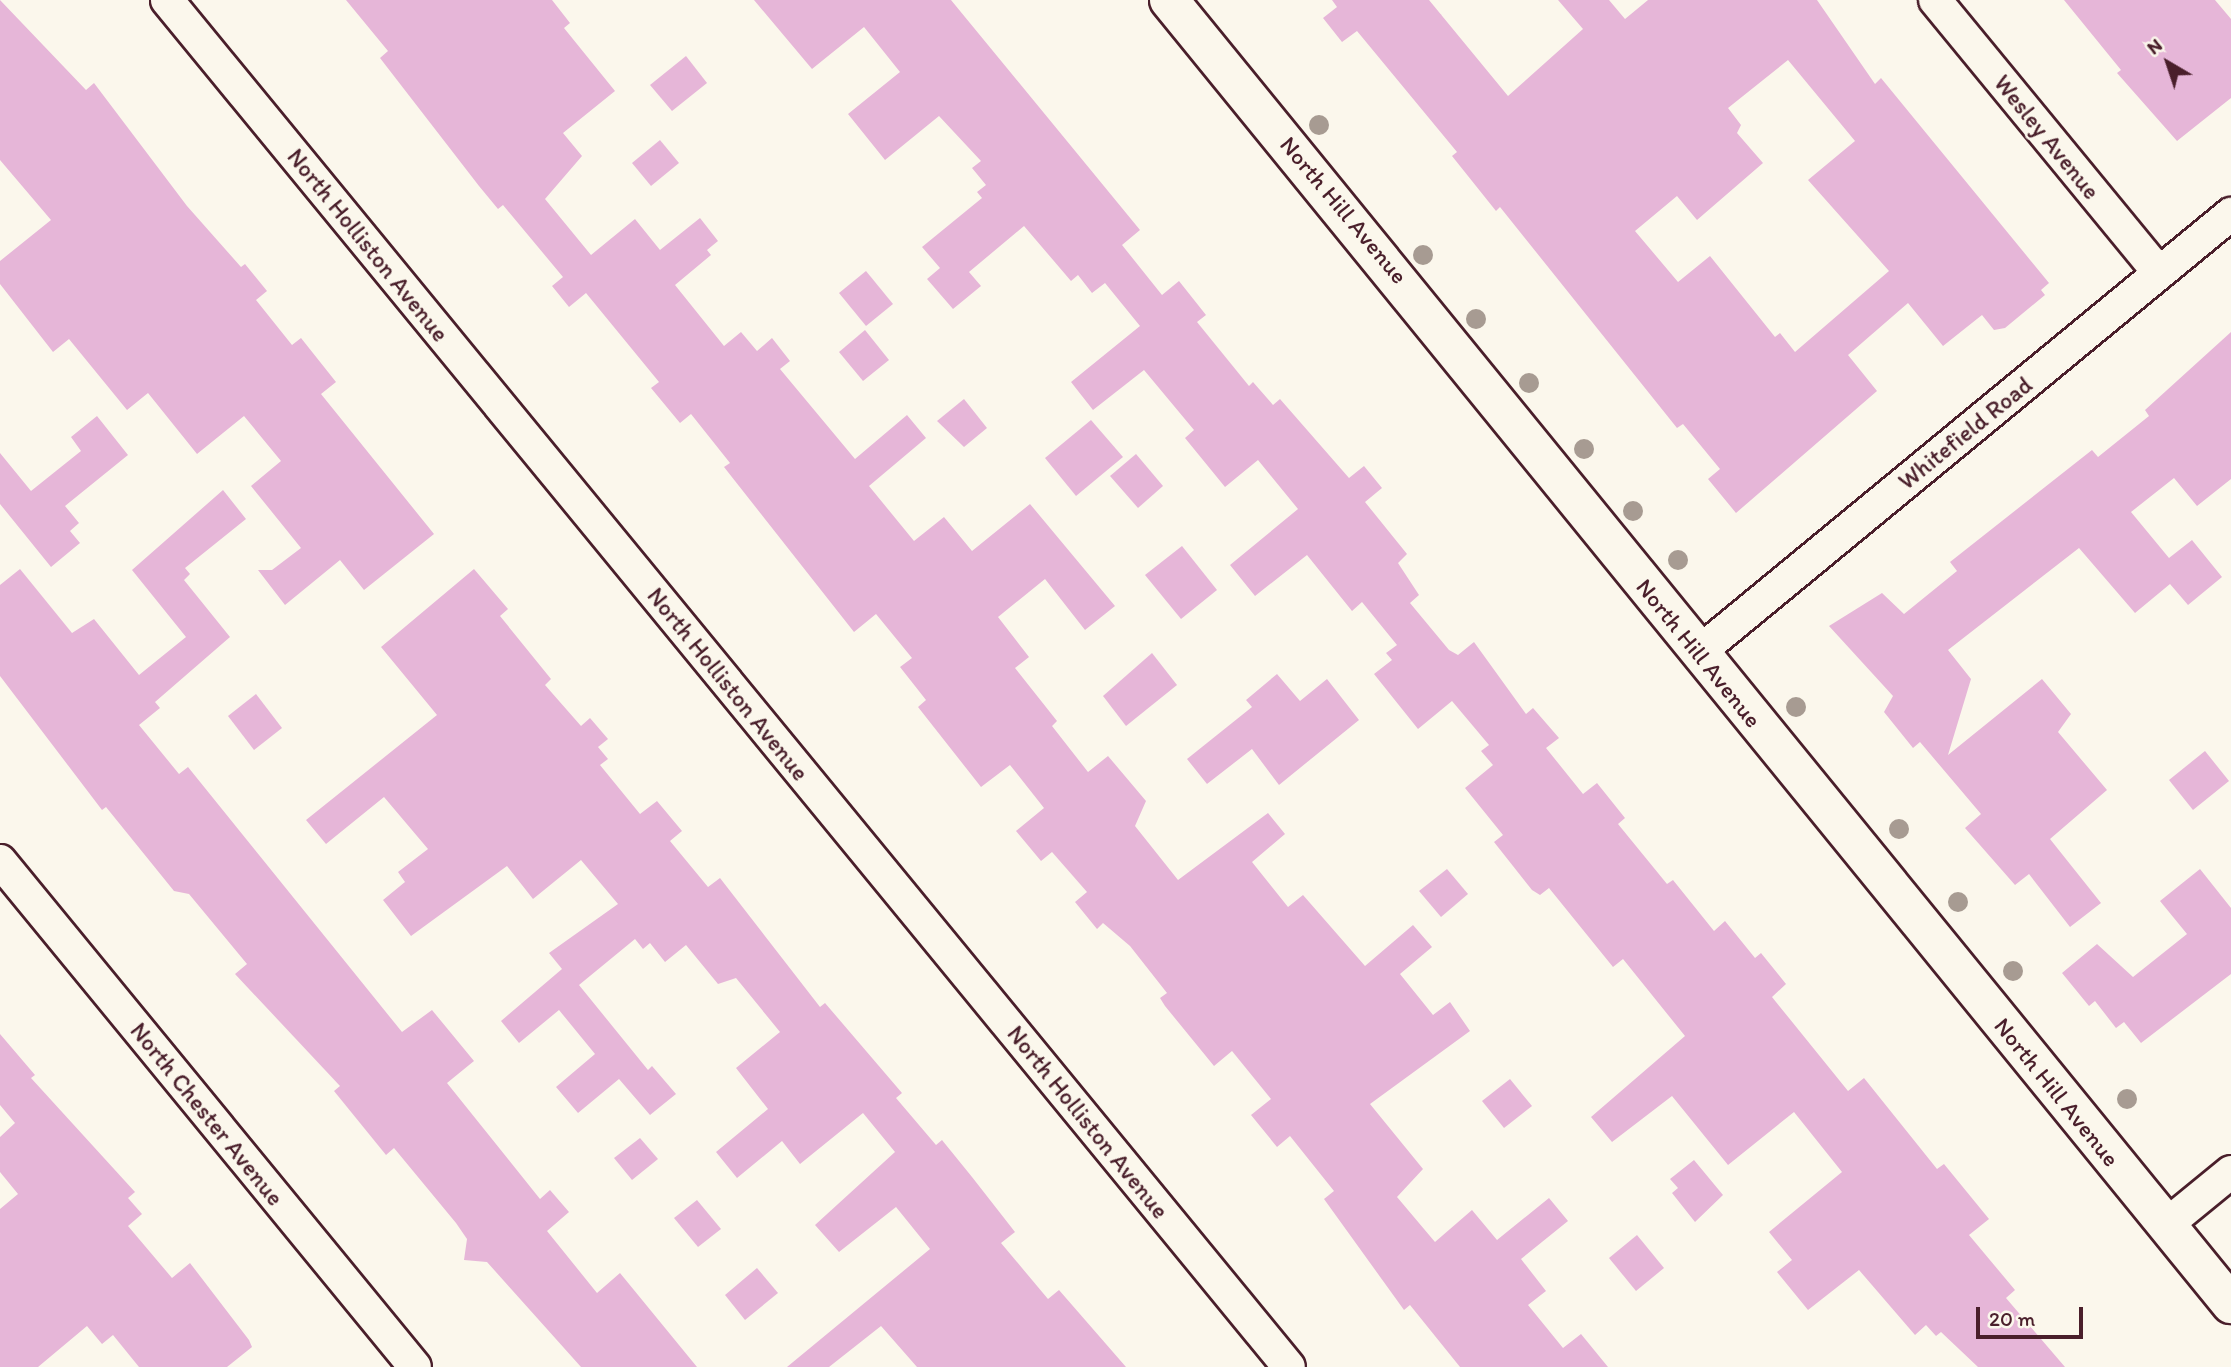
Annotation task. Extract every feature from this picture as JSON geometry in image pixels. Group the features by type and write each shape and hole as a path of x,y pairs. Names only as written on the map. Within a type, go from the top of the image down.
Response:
{"street":[{"name":"North Holliston Avenue","path":"167,0 1289,1367"},
{"name":"North Hill Avenue","path":"1169,0 1378,250 1698,653 2231,1304"},
{"name":"Wesley Avenue","path":"1935,0 2159,273"},
{"name":"Whitefield Road","path":"1698,653 2231,214"},
{"name":"North Chester Avenue","path":"0,861 415,1367"},
{"path":"2166,1225 2231,1172"}],"building":[{"path":"0,0 86,90 94,83 187,206 241,267 245,264 267,291 256,300 292,345 301,338 336,382 321,394 434,534 364,590 340,560 285,605 258,570 272,570 301,548 251,486 281,461 244,416 197,454 148,393 127,410 69,339 53,352 0,284 0,261 51,220 0,160"},
{"path":"346,0 552,0 570,23 564,28 615,91 563,133 582,156 545,199 591,255 635,219 660,250 700,218 718,241 707,250 711,255 675,285 724,346 741,332 757,351 772,338 790,361 780,369 855,459 907,415 926,438 869,486 914,541 944,517 972,551 1030,504 1115,606 1085,630 1045,579 998,617 1029,657 1015,668 1057,721 1052,726 1088,772 1108,756 1146,801 1135,826 1178,880 1268,813 1285,834 1252,862 1288,907 1303,895 1365,966 1413,925 1432,947 1400,974 1433,1015 1450,1002 1470,1031 1370,1104 1423,1169 1397,1197 1435,1242 1472,1210 1497,1240 1549,1198 1568,1221 1521,1259 1546,1291 1528,1305 1563,1348 1581,1334 1608,1367 1460,1367 1410,1305 1404,1310 1324,1199 1334,1191 1290,1136 1277,1147 1251,1115 1271,1099 1232,1051 1214,1066 1165,1006 1160,998 1167,993 1130,946 1103,923 1097,929 1075,902 1087,892 1052,852 1041,861 1016,831 1044,808 1010,765 981,787 918,707 926,700 900,667 912,658 876,614 854,632 724,467 730,463 691,414 680,423 651,388 659,382 586,293 569,307 552,286 563,277 503,205 498,209 479,186 380,58 388,51"},
{"path":"754,0 951,0 1140,230 1122,245 1162,295 1179,281 1206,315 1197,322 1249,386 1253,382 1273,405 1280,399 1349,478 1364,466 1382,488 1365,502 1407,554 1398,563 1419,595 1410,603 1449,650 1458,655 1474,642 1526,714 1533,708 1559,738 1546,748 1583,794 1597,783 1625,818 1618,824 1667,884 1673,880 1714,931 1725,921 1755,958 1761,953 1786,984 1772,997 1848,1091 1864,1078 1937,1169 1944,1164 1989,1219 1969,1235 2015,1290 2006,1298 2065,1367 1978,1367 1941,1332 1936,1336 1926,1325 1915,1335 1859,1270 1808,1310 1777,1272 1792,1260 1769,1232 1842,1172 1794,1112 1728,1165 1672,1096 1612,1142 1591,1117 1685,1036 1623,959 1613,967 1549,888 1540,895 1532,890 1494,842 1503,835 1465,788 1493,765 1481,751 1489,745 1452,701 1418,729 1374,674 1392,660 1386,653 1397,645 1362,602 1352,611 1307,555 1255,596 1230,565 1298,509 1258,460 1225,487 1185,438 1194,430 1144,370 1093,410 1071,382 1140,326 1105,283 1092,293 1078,275 1071,281 1024,226 969,272 981,286 953,309 927,279 940,268 922,247 982,198 977,192 986,185 972,168 981,161 939,116 885,160 848,114 900,72 864,27 812,69"},
{"path":"1332,0 1429,0 1508,96 1583,29 1558,0 1609,0 1625,19 1648,0 1817,0 1875,84 1881,78 2049,283 2041,290 2045,295 2005,328 1994,330 1982,315 1943,346 1908,303 1848,355 1877,391 1736,513 1708,479 1720,469 1683,424 1677,428 1500,207 1496,211 1452,156 1457,152 1357,31 1342,42 1323,18 1337,7","holes":["1788,60 1855,141 1808,180 1889,271 1795,352 1780,333 1775,337 1710,256 1678,282 1635,231 1677,196 1697,220 1763,163 1737,133 1741,125 1728,108"]},
{"path":"2064,0 2215,0 2231,19 2231,98 2177,141 2117,73 2121,70"},
{"path":"686,56 707,83 672,111 650,85"},
{"path":"660,140 679,163 651,186 632,163"},
{"path":"866,271 893,304 866,326 839,293"},
{"path":"865,330 889,360 863,381 839,352"},
{"path":"2231,332 2231,479 2197,506 2174,478 2131,512 2169,558 2192,540 2222,577 2188,605 2170,584 2135,613 2079,548 1948,650 1971,679 1948,755 2042,679 2071,714 2058,732 2107,790 2050,839 2101,903 2070,927 2029,874 2015,885 1965,828 1981,814 1920,742 1913,748 1884,712 1893,696 1829,626 1882,593 1904,614 1957,571 1950,562 2092,450 2098,457 2149,416 2145,410"},
{"path":"964,399 987,428 964,447 937,421"},
{"path":"97,416 128,455 65,506 79,523 70,531 80,543 51,567 0,504 0,453 31,491 81,451 71,437"},
{"path":"1091,420 1123,457 1076,496 1045,458"},
{"path":"1136,454 1163,486 1138,508 1110,476"},
{"path":"223,490 246,519 185,568 190,574 184,580 230,637 155,702 160,708 139,725 179,774 188,767 402,1032 432,1010 474,1061 447,1083 540,1199 550,1190 569,1212 547,1231 597,1293 620,1273 697,1367 581,1367 487,1262 464,1260 467,1239 456,1223 394,1148 386,1155 334,1091 340,1086 235,974 247,964 189,894 174,891 106,807 102,810 0,676 0,585 20,569 72,633 94,619 139,675 186,637 132,570"},
{"path":"1182,546 1217,590 1181,619 1145,575"},
{"path":"474,569 508,609 500,616 551,679 545,685 581,726 590,718 608,739 598,747 608,759 600,765 640,814 657,801 682,831 670,841 708,887 720,878 820,1007 825,1003 902,1093 896,1098 936,1145 942,1140 1015,1232 1001,1243 1048,1299 1059,1290 1126,1367 917,1367 881,1326 829,1367 787,1367 930,1249 896,1207 839,1252 815,1225 895,1152 863,1113 800,1164 782,1141 737,1178 716,1152 768,1109 736,1068 780,1032 736,978 718,984 686,945 665,962 650,943 643,949 635,939 579,985 648,1070 652,1066 676,1094 650,1115 619,1079 578,1113 556,1087 595,1054 559,1010 519,1043 501,1021 562,969 549,953 618,904 581,860 533,899 507,866 411,936 383,900 405,882 398,872 428,849 384,797 326,844 306,820 437,715 381,647"},
{"path":"1152,653 1177,685 1126,726 1103,696"},
{"path":"1277,674 1300,701 1327,679 1359,720 1279,785 1252,749 1207,784 1187,759 1252,707 1246,700"},
{"path":"256,694 282,728 254,750 228,716"},
{"path":"2205,751 2229,781 2193,810 2169,780"},
{"path":"1447,869 1468,894 1441,917 1419,891"},
{"path":"2200,869 2231,908 2231,974 2141,1043 2124,1022 2116,1028 2095,1001 2089,1006 2062,973 2097,944 2133,977 2187,934 2160,901"},
{"path":"0,1034 35,1075 31,1078 135,1192 128,1198 142,1214 128,1226 172,1278 190,1263 249,1340 252,1347 227,1367 139,1367 113,1335 102,1344 87,1326 38,1367 0,1367 0,1209 18,1194 0,1172 0,1137 15,1123 0,1105"},
{"path":"1510,1079 1532,1106 1504,1128 1482,1101"},
{"path":"640,1138 658,1159 632,1180 614,1158"},
{"path":"1694,1160 1723,1195 1695,1222 1672,1193 1678,1188 1670,1179"},
{"path":"697,1200 721,1229 698,1247 674,1218"},
{"path":"1637,1235 1664,1268 1636,1291 1609,1258"},
{"path":"757,1268 778,1293 745,1320 725,1295"}]}
